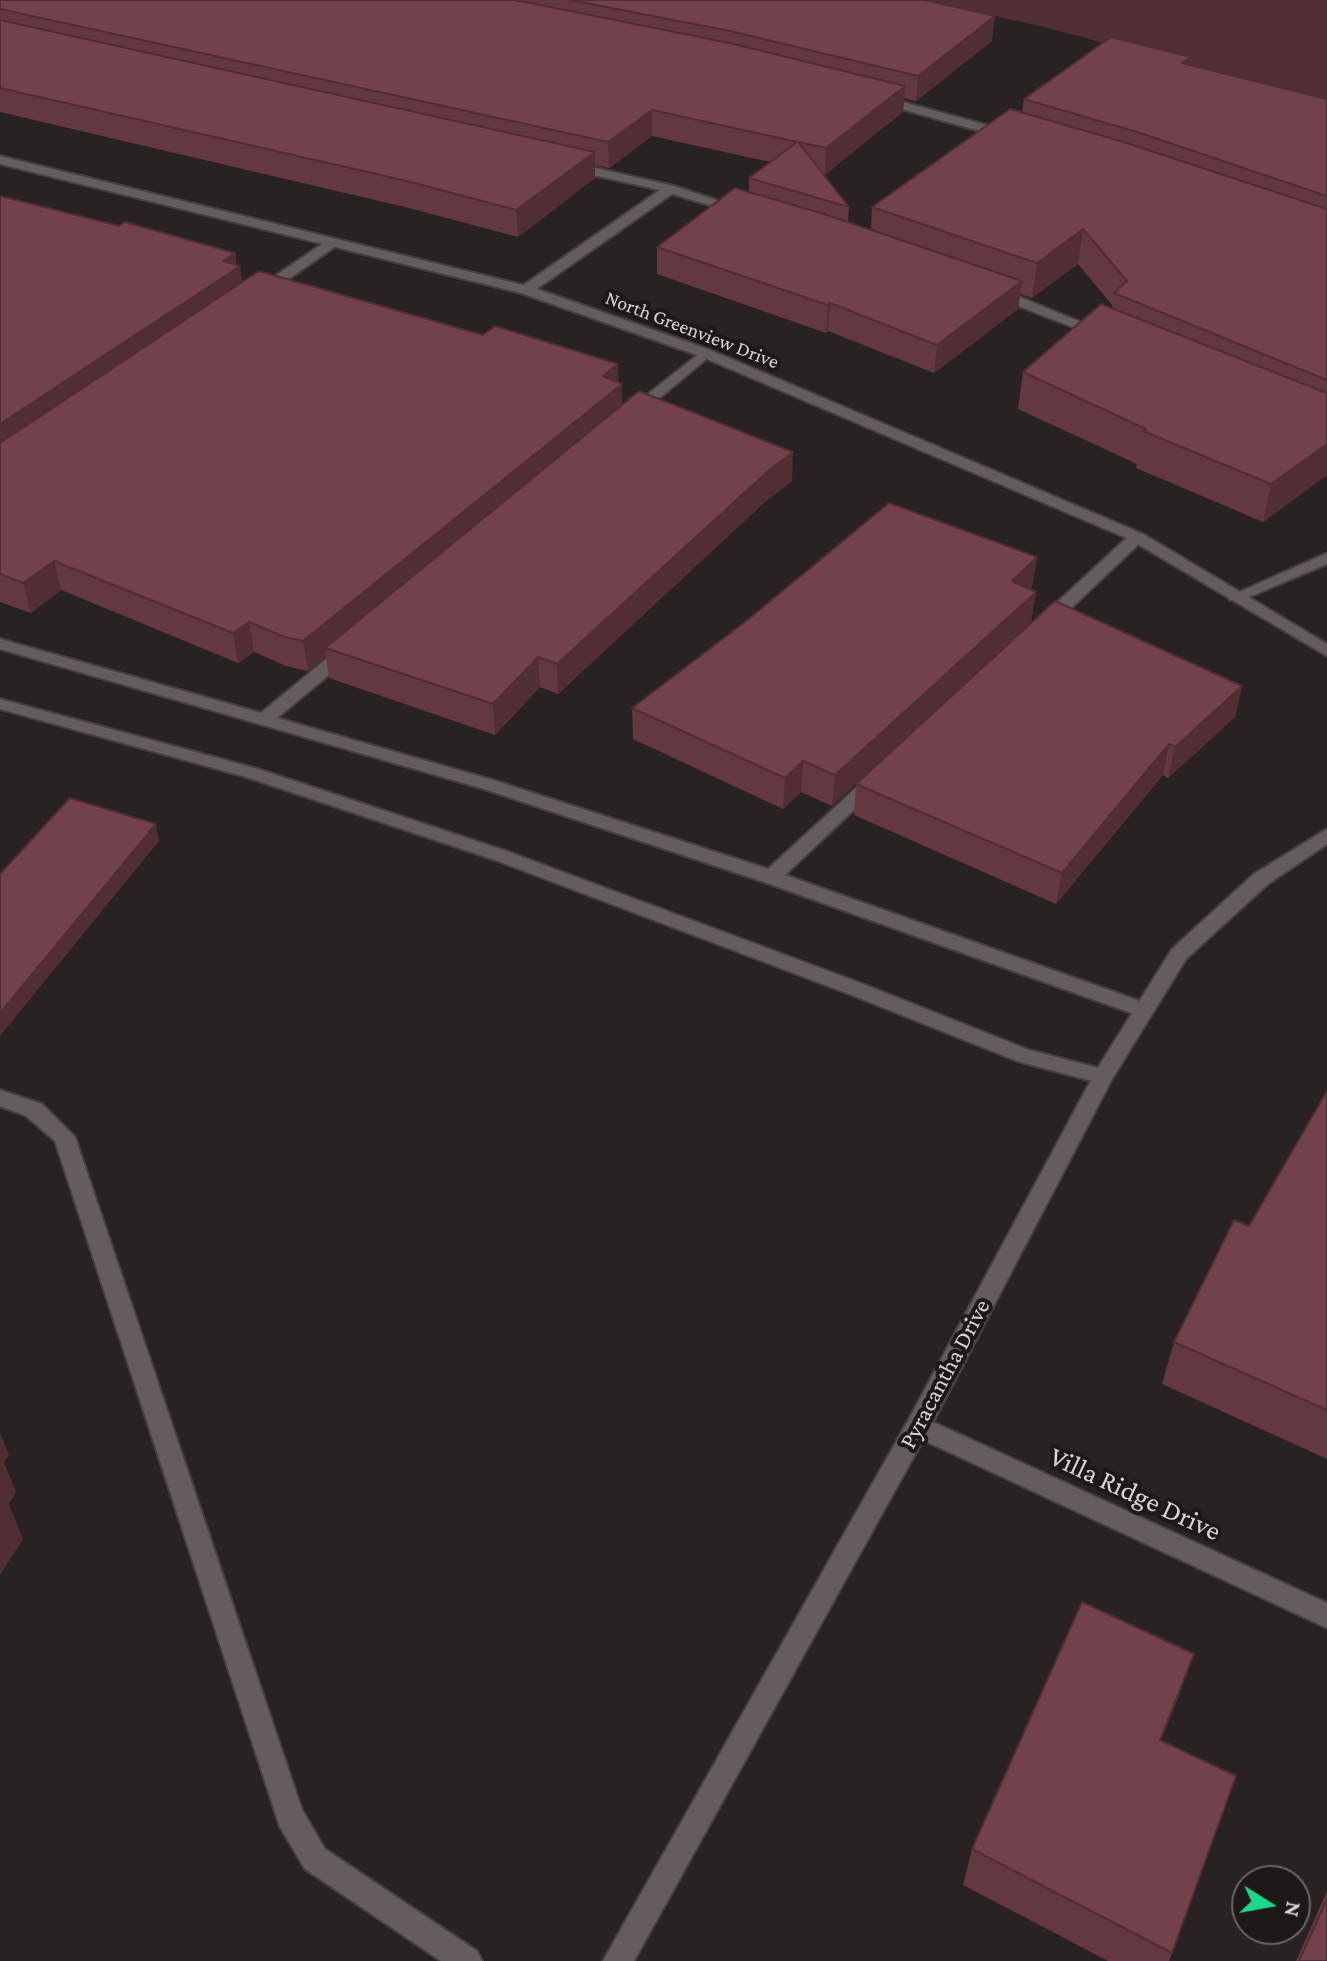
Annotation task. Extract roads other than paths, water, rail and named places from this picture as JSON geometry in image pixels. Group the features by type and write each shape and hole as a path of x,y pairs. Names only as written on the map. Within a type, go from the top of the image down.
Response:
{"street":[{"path":"866,96 1027,141"},
{"name":"North Greenview Drive","path":"0,160 526,290 705,353 1137,537 1327,651"},
{"path":"549,161 670,189 752,213"},
{"path":"526,290 670,189"},
{"path":"244,304 333,243"},
{"path":"984,288 1116,339"},
{"path":"619,424 705,353"},
{"path":"1034,633 1137,537"},
{"path":"1236,597 1327,558"},
{"path":"265,719 363,638"},
{"path":"0,644 490,785 771,877 1144,1010"},
{"path":"0,704 252,773 472,846 842,984 1024,1056 1103,1076"},
{"path":"771,877 885,771"},
{"name":"Pyracantha Drive","path":"618,1961 918,1426 1103,1076 1179,954 1261,879 1327,835"},
{"path":"0,1098 34,1110 64,1137 290,1817 315,1859 467,1961"},
{"name":"Villa Ridge Drive","path":"918,1426 1327,1616"}]}
